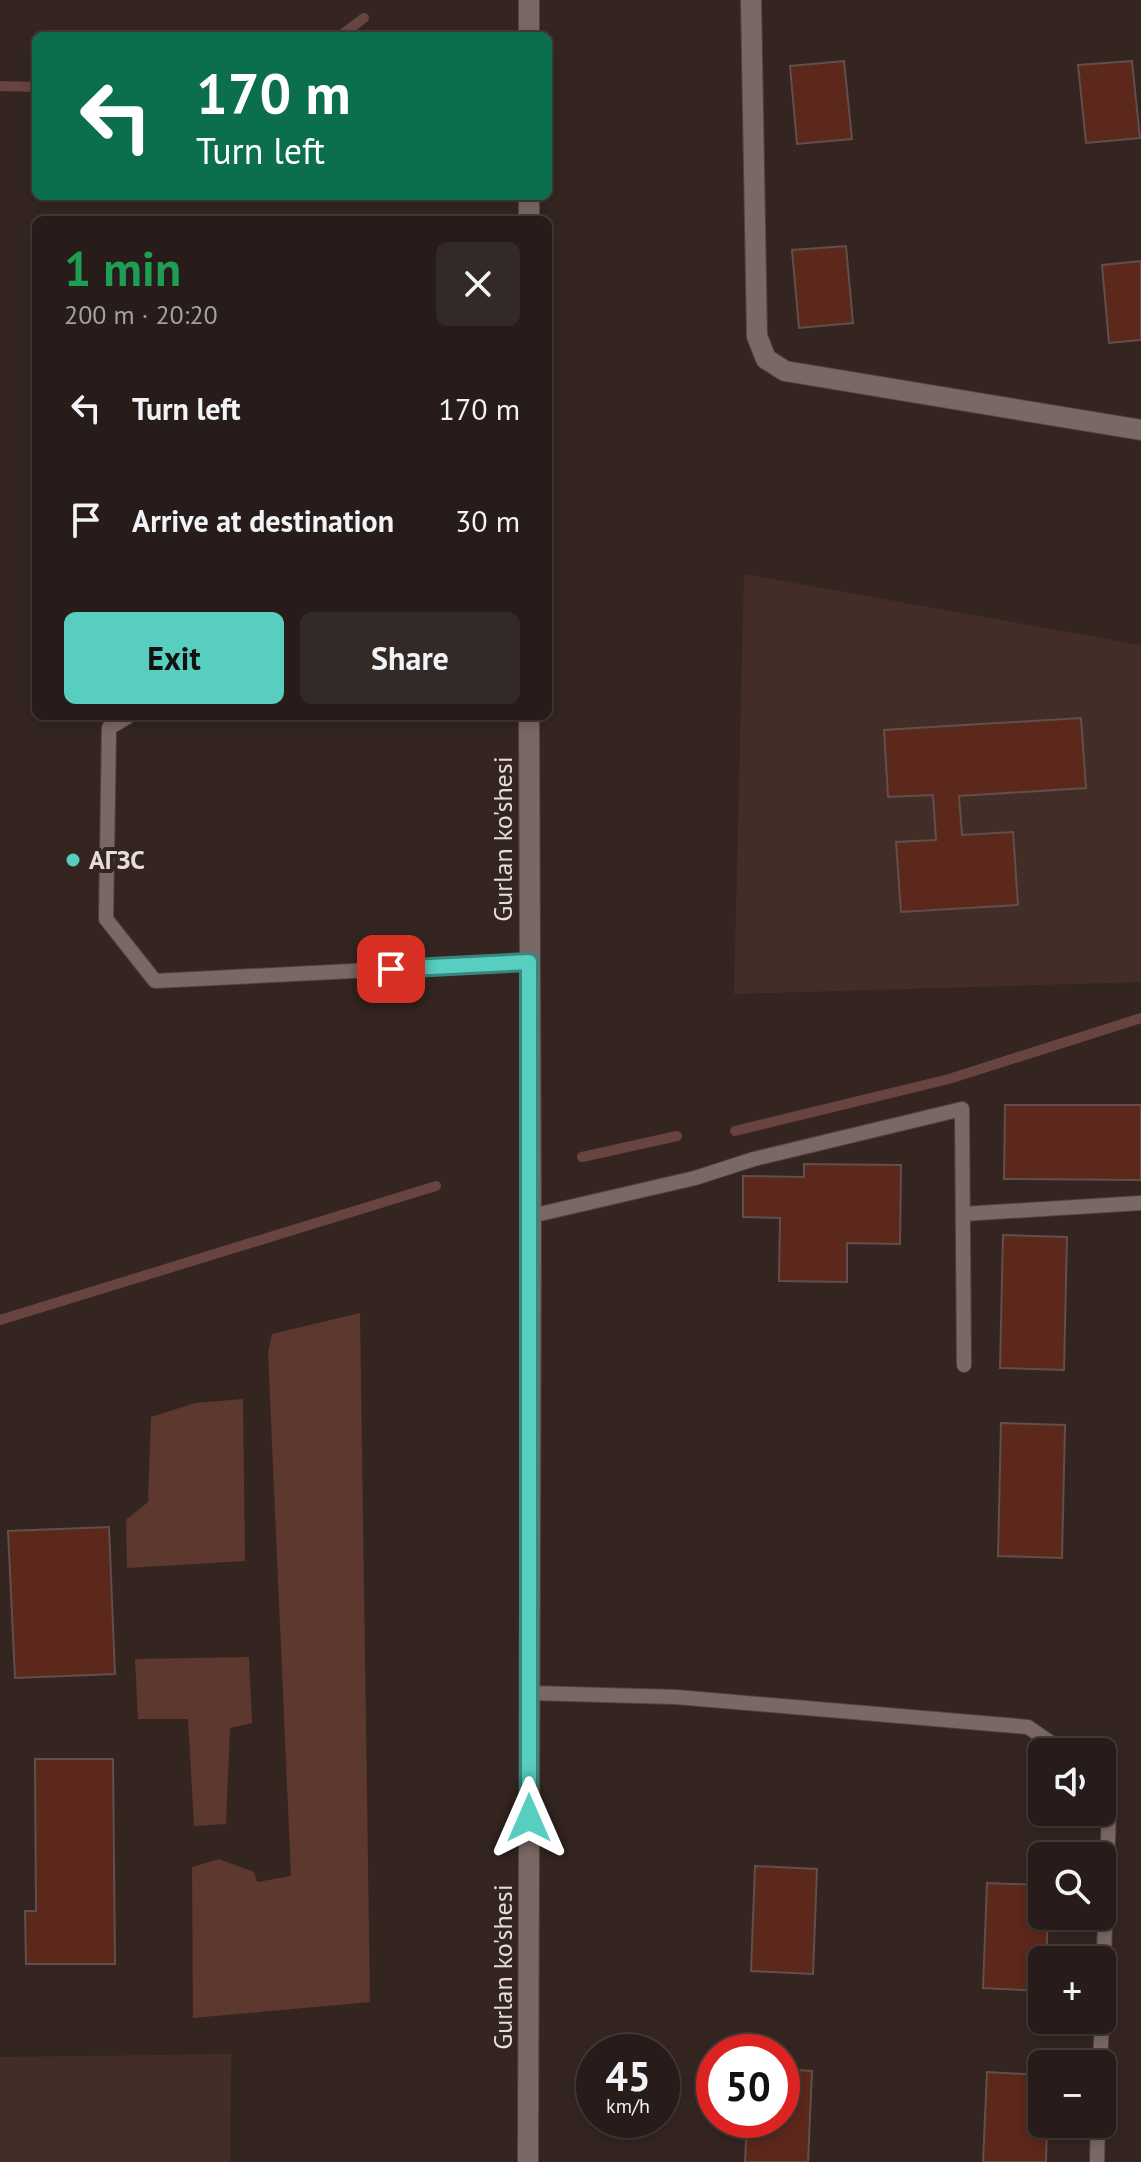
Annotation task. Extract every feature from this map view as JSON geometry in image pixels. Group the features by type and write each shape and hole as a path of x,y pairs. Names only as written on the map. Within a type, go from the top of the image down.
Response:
{"main road":[{"path":"529,0 529,32"},
{"path":"751,0 757,336 766,359 785,371 1141,430"},
{"name":"Gurlan ko'shesi","path":"528,2162 529,720"}],"lane":[{"path":"122,720 109,728 106,919 155,981 529,962"},
{"path":"531,1216 695,1178 754,1159 962,1109 964,1365"},
{"path":"963,1214 1141,1203"},
{"path":"530,1693 676,1697 1028,1727 1044,1738"},
{"path":"1104,1946 1108,1826"},
{"path":"1097,2162 1098,2138"}],"shaded area":[{"path":"744,574 1141,645 1141,982 734,994"},
{"path":"360,1313 370,2002 193,2018 192,1867 219,1859 254,1872 257,1882 291,1876 268,1352 272,1334"},
{"path":"243,1399 245,1561 127,1568 126,1520 148,1502 151,1417 195,1403"},
{"path":"249,1657 252,1723 230,1728 226,1824 194,1826 188,1719 138,1719 135,1659"},
{"path":"231,2054 230,2162 0,2162 0,2057"}],"building":[{"path":"844,61 852,139 797,144 790,66"},
{"path":"1132,61 1140,138 1086,143 1078,65"},
{"path":"846,246 853,323 799,328 792,250"},
{"path":"1141,261 1141,340 1109,343 1102,265"},
{"path":"1081,718 1086,788 959,796 962,835 1013,832 1018,905 901,912 896,842 936,840 933,795 888,797 884,730"},
{"path":"1005,1105 1141,1105 1141,1180 1004,1179"},
{"path":"804,1164 901,1165 900,1244 847,1243 847,1282 779,1281 780,1218 743,1217 743,1176 804,1177"},
{"path":"1003,1235 1067,1237 1064,1370 1000,1368"},
{"path":"1001,1423 1065,1425 1062,1558 998,1556"},
{"path":"109,1527 115,1674 15,1678 8,1531"},
{"path":"35,1759 113,1759 115,1964 26,1964 25,1911 36,1911"},
{"path":"755,1866 817,1869 813,1974 751,1971"},
{"path":"987,1883 1028,1884 1028,1930 1047,1930 1047,1946 1028,1946 1028,1990 983,1988"},
{"path":"800,2070 812,2071 808,2162 745,2162 746,2138 800,2138"},
{"path":"987,2072 1028,2074 1028,2138 1047,2138 1046,2162 983,2162"}],"waterway":[{"path":"345,32 364,18"},
{"path":"0,86 32,87"},
{"path":"735,1131 949,1079 1141,1018"},
{"path":"582,1157 677,1136"},
{"path":"0,1320 436,1186"}],"place":[{"name":"АГЗС","path":"73,860"}],"route":[{"path":"391,969 529,962 529,1818"}]}
